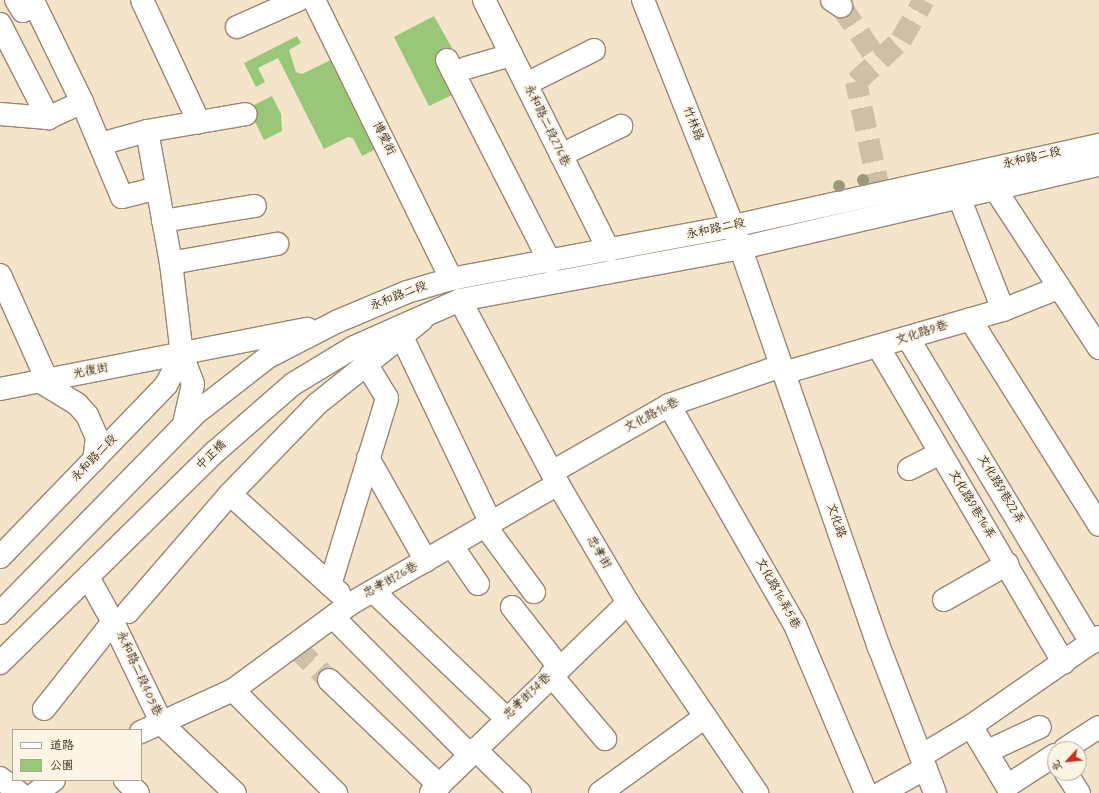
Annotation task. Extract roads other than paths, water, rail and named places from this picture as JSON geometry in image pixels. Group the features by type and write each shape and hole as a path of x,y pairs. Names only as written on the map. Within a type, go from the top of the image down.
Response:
{"main road":[{"path":"142,0 199,122"},
{"path":"237,27 298,0"},
{"name":"博愛街","path":"314,0 451,279"},
{"name":"永和路二段276巷","path":"484,0 609,251"},
{"name":"竹林路","path":"643,0 741,248"},
{"path":"48,118 0,24 30,4 82,102 122,198 157,188"},
{"path":"526,84 594,50"},
{"path":"511,55 457,64 550,262"},
{"path":"0,114 48,118 82,102"},
{"path":"100,144 147,130 246,114"},
{"path":"561,155 621,126"},
{"path":"147,130 171,262 182,355 193,384 192,402 183,426"},
{"name":"永和路二段","path":"336,322 407,292 451,279 609,251 733,226 1099,145"},
{"name":"永和路二段","path":"460,300 741,248 1099,165"},
{"path":"995,189 1058,288 1099,348"},
{"path":"959,198 1003,310"},
{"path":"163,221 255,206"},
{"path":"171,262 278,244"},
{"name":"文化路","path":"741,248 782,369 935,793"},
{"path":"0,274 44,381 71,399 87,415 97,437 94,460"},
{"name":"文化路9巷","path":"782,369 879,348 1003,310 1058,288"},
{"name":"中正橋","path":"0,663 88,579 215,452 293,384 354,347 460,300"},
{"name":"忠孝街","path":"460,300 555,478 628,603 757,793"},
{"path":"44,709 120,617 230,494 317,404 365,362 402,337 432,312"},
{"path":"970,319 1099,526"},
{"path":"0,613 183,426 268,357 336,322"},
{"name":"光復街","path":"0,389 182,355 336,322"},
{"path":"402,337 488,526 534,592"},
{"name":"文化路9巷22弄","path":"908,338 1097,639"},
{"name":"文化路9巷16弄","path":"879,348 1064,663"},
{"name":"永和路二段","path":"0,557 173,378 182,355"},
{"path":"330,585 387,398 365,362"},
{"name":"文化路16巷","path":"555,478 669,404 782,369"},
{"name":"文化路16弄5巷","path":"669,404 795,626 866,793"},
{"path":"909,469 940,453"},
{"path":"368,458 426,561"},
{"name":"忠孝街26巷","path":"233,690 350,604 488,526 555,478"},
{"path":"230,494 350,604"},
{"path":"452,546 478,584"},
{"path":"944,600 1007,564"},
{"name":"永和路二段405巷","path":"88,579 120,617 162,724 235,793"},
{"path":"373,591 507,719"},
{"name":"忠孝街34巷","path":"435,789 555,671 628,603"},
{"path":"512,607 555,671 605,739"},
{"path":"333,617 472,752 520,793"},
{"path":"881,793 971,726 1097,639"},
{"path":"329,680 435,789"},
{"path":"142,732 162,724 233,690 336,793"},
{"path":"600,793 705,717"},
{"path":"971,726 988,751 1007,786 1047,764"},
{"path":"988,751 1040,726"},
{"path":"1081,741 1099,727"},
{"path":"0,778 18,793"},
{"path":"36,793 53,781"},
{"path":"126,781 138,793"},
{"path":"1072,781 1079,793"}],"tunnel":[{"path":"880,194 856,82 901,40 924,0"},
{"path":"841,6 878,61"},
{"path":"295,647 329,680"}]}
